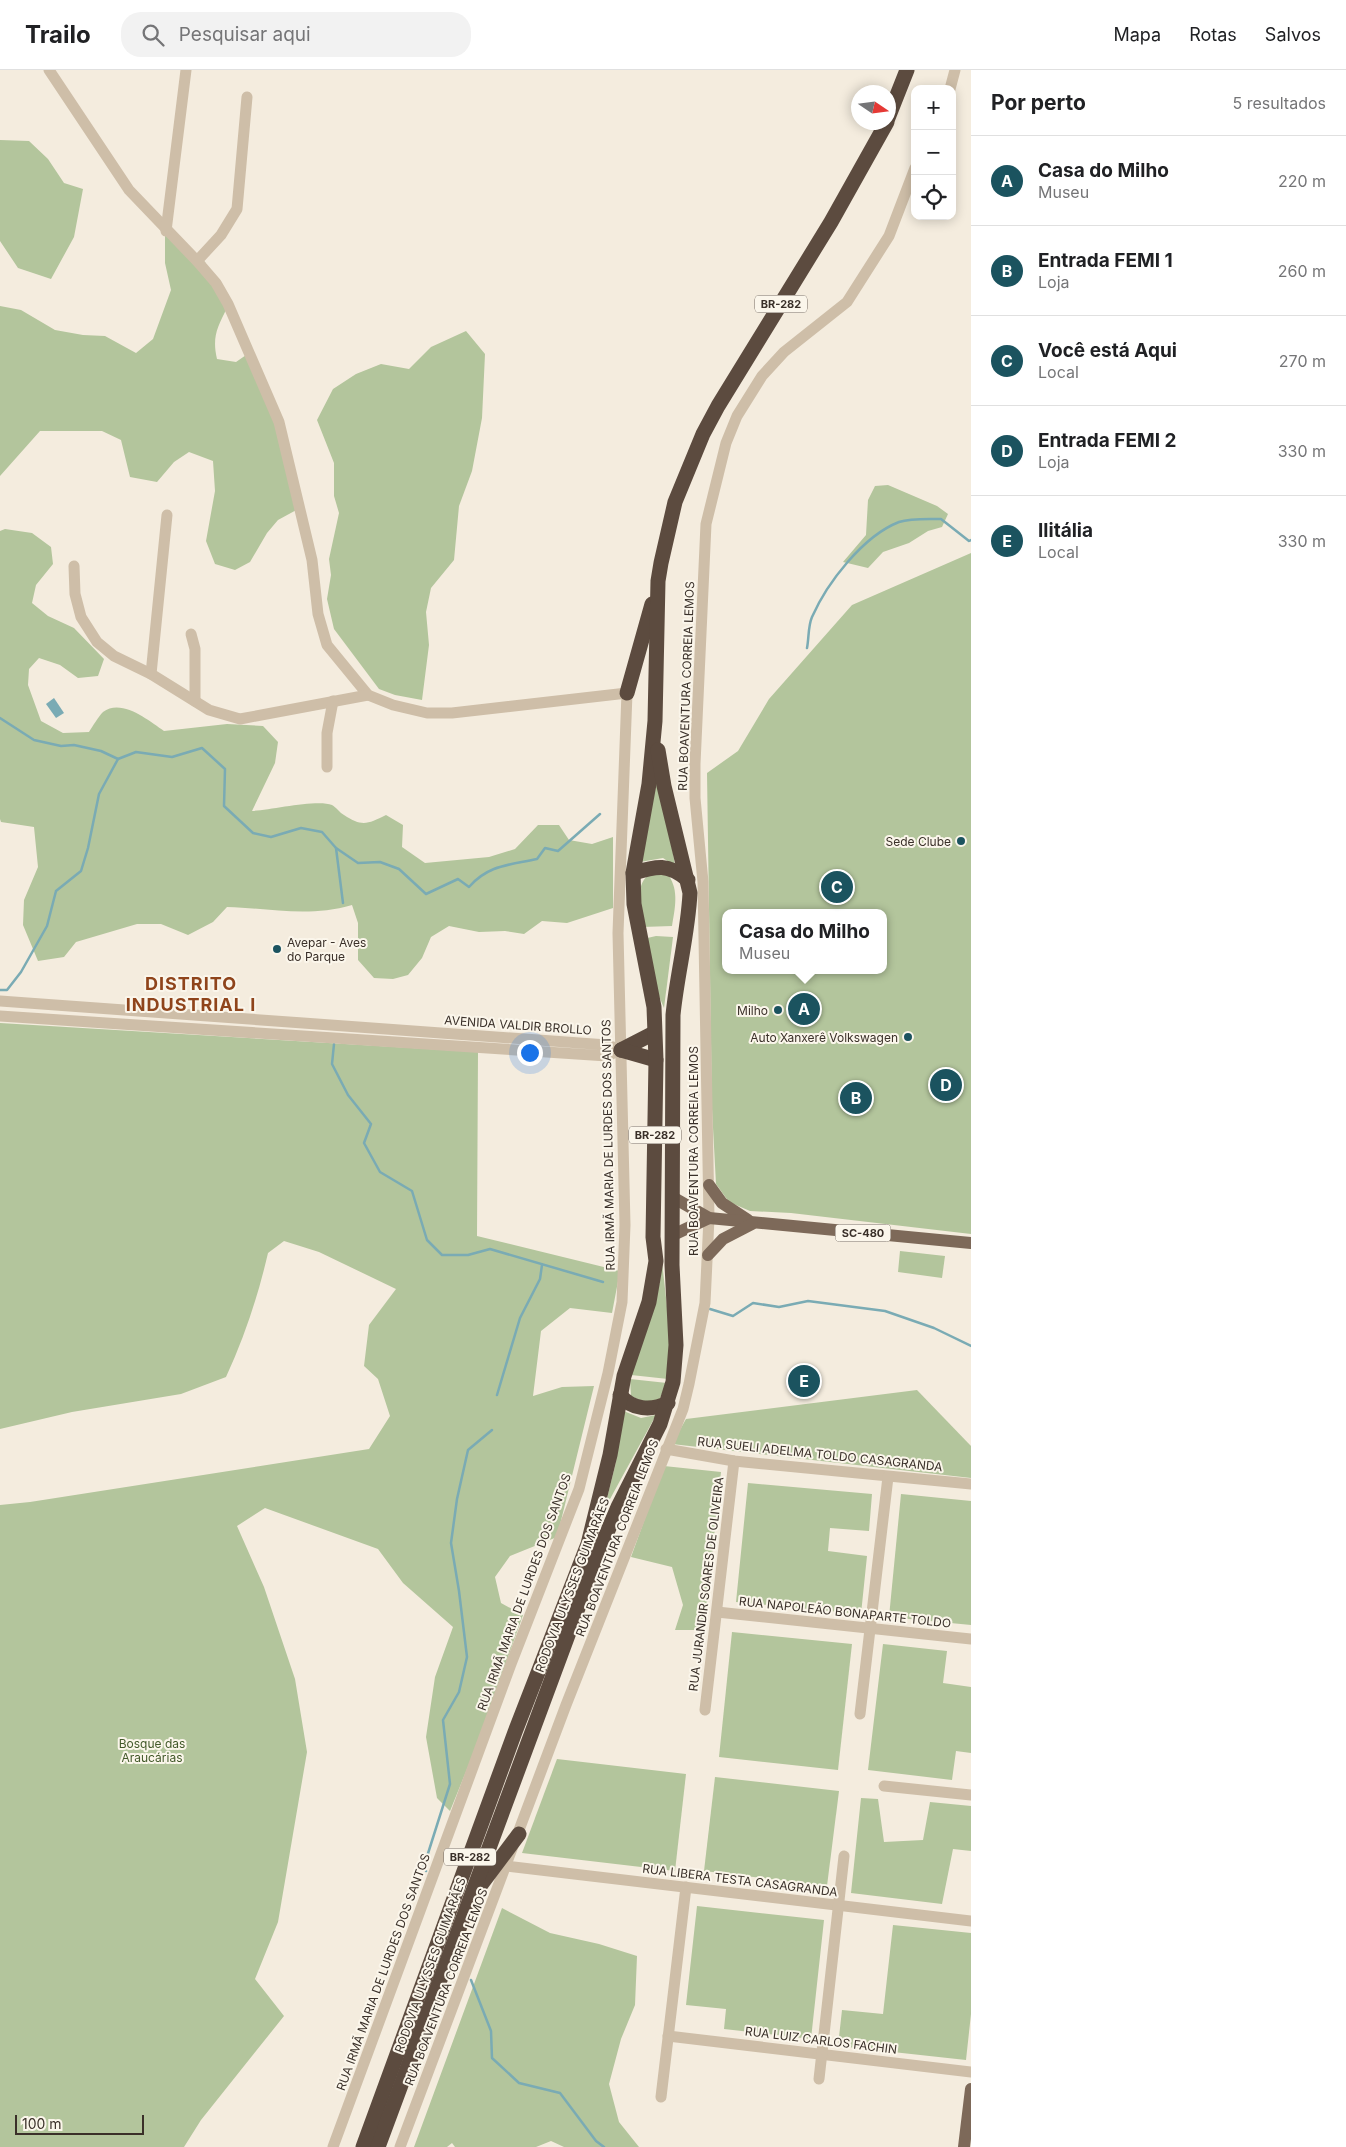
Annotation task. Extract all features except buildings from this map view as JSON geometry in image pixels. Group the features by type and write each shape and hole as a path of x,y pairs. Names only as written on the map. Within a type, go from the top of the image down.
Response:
{"highway":[{"path":"896,98 907,70"},
{"name":"RODOVIA ULYSSES GUIMARÃES","path":"363,2147 516,1732 588,1544 610,1455 624,1376 649,1302 656,1261 653,1237 656,1060 654,1007 634,904 633,873 649,784 655,721 658,581 675,502 703,434 730,385 831,222 883,130"},
{"path":"627,694 658,581"},
{"name":"RODOVIA ULYSSES GUIMARÃES","path":"378,2147 600,1549 618,1507 660,1424 668,1403 676,1345 672,1265 674,1198 673,1016 676,982 689,911 690,893 664,786 655,721"},
{"path":"633,873 649,868 667,867 674,869 688,880"},
{"path":"621,1050 654,1033"},
{"path":"621,1050 656,1060"},
{"path":"620,1394 625,1401 639,1408 655,1408 668,1403"},
{"path":"469,1902 519,1834"}],"main road":[{"path":"709,1185 726,1207 754,1223"},
{"name":"SC-480","path":"674,1198 710,1218 971,1244"},
{"name":"SC-480","path":"673,1234 710,1218"},
{"path":"708,1256 723,1239 754,1223"},
{"path":"964,2147 971,2089"}],"street":[{"path":"49,70 129,190 166,231 197,261 216,283 228,304 252,366 278,422 312,560 318,614 327,644 368,695 393,705 427,713 452,713 627,694"},
{"path":"166,231 186,70"},
{"path":"951,85 955,70"},
{"path":"197,261 221,235 237,209 247,97"},
{"name":"RUA BOAVENTURA CORREIA LEMOS","path":"400,2147 506,1866 683,1409 705,1303 710,1218 703,882 695,798 695,772 706,524 726,443 737,416 762,376 784,352 847,302 889,236 912,175"},
{"path":"151,674 167,515"},
{"path":"74,566 75,594 81,617 97,642 114,656 151,674 209,710 240,719 368,695"},
{"path":"191,634 195,649 195,701"},
{"name":"RUA IRMÃ MARIA DE LURDES DOS SANTOS","path":"333,2147 511,1664 579,1489 608,1373 622,1302 625,1225 618,933 627,694"},
{"path":"327,767 327,733 332,701"},
{"name":"AVENIDA VALDIR BROLLO","path":"0,1000 607,1045 621,1050"},
{"name":"AVENIDA VALDIR BROLLO","path":"0,1016 607,1056 621,1050"},
{"name":"RUA SUELI ADELMA TOLDO CASAGRANDA","path":"666,1449 734,1461 971,1484"},
{"name":"RUA JURANDIR SOARES DE OLIVEIRA","path":"705,1710 734,1461"},
{"path":"860,1714 888,1477"},
{"name":"RUA NAPOLEÃO BONAPARTE TOLDO","path":"716,1612 971,1639"},
{"path":"884,1786 971,1795"},
{"path":"819,2079 844,1856"},
{"name":"RUA LIBERA TESTA CASAGRANDA","path":"506,1866 971,1921"},
{"path":"661,2097 686,1887"},
{"name":"RUA LUIZ CARLOS FACHIN","path":"668,2036 971,2072"}],"green space":[{"path":"0,140 29,141 48,159 64,183 83,189 74,237 51,279 18,268 0,241"},
{"path":"165,228 205,262 227,308 215,338 217,359 236,362 249,353 276,410 300,508 278,520 267,533 250,562 235,570 215,564 206,541 215,491 213,461 189,452 174,462 157,482 130,477 121,440 102,431 40,431 0,476 0,306 21,310 55,330 83,335 105,336 136,353 153,339 171,290 165,263"},
{"path":"466,331 485,354 482,418 472,471 459,506 454,560 431,588 426,612 429,645 422,700 395,695 379,689 334,629 327,599 331,575 329,559 339,513 334,496 334,463 317,420 333,389 356,374 381,364 409,369 431,347"},
{"path":"888,485 937,506 948,514 942,527 928,531 909,543 883,552 868,568 843,562 866,535 868,500 875,486"},
{"path":"5,529 32,533 51,547 53,564 36,585 32,603 48,616 74,628 104,659 98,676 78,678 60,665 39,658 29,669 28,685 41,721 63,733 89,732 103,712 110,708 118,708 135,712 164,731 227,724 263,726 278,742 275,763 252,811 325,803 332,805 342,814 360,823 370,822 386,815 403,825 402,847 425,863 489,857 515,849 538,825 559,825 569,840 592,844 613,837 613,908 567,923 542,921 524,934 505,931 479,932 449,926 431,937 422,958 408,975 393,979 374,978 358,960 358,923 352,905 336,909 304,912 227,907 213,922 188,935 161,924 137,924 76,942 64,957 38,961 23,925 24,900 38,867 34,827 1,822 0,819 0,531"},
{"path":"971,553 971,1234 791,1213 750,1211 729,1202 716,1184 712,1109 707,773 738,751 769,699 852,605"},
{"path":"655,769 675,866 663,858 640,862"},
{"path":"652,873 669,876 672,882 675,900 672,926 642,927 640,889 646,877"},
{"path":"656,936 673,937 664,1008 656,989 643,939"},
{"name":"Bosque das Araucárias","path":"0,1023 478,1052 477,1236 620,1271 612,1313 570,1308 541,1331 533,1396 562,1387 594,1386 557,1537 510,1556 495,1577 501,1603 523,1615 476,1747 450,1811 437,1798 426,1737 435,1677 453,1627 403,1583 378,1549 265,1508 237,1526 264,1587 295,1679 307,1752 278,1922 255,1979 284,2016 201,2120 184,2147 0,2147 0,1505 30,1502 369,1449 390,1416 378,1379 364,1366 369,1325 396,1289 319,1252 284,1241 268,1253 250,1316 226,1377 181,1394 72,1412 0,1429"},
{"path":"900,1251 945,1256 942,1278 898,1272"},
{"path":"662,1262 670,1333 668,1379 631,1375 658,1292"},
{"path":"630,1379 667,1383 659,1400 648,1404 631,1396"},
{"path":"917,1390 971,1446 971,1478 672,1444 686,1419"},
{"path":"621,1410 641,1418 656,1415 604,1510 616,1462"},
{"path":"664,1466 721,1472 704,1630 675,1630 683,1605 672,1567 631,1557"},
{"path":"748,1483 872,1494 869,1531 830,1528 828,1551 867,1556 861,1614 736,1602"},
{"path":"901,1494 971,1501 971,1625 889,1617"},
{"path":"732,1632 852,1644 838,1770 719,1757"},
{"path":"883,1644 947,1651 943,1683 971,1687 971,1753 956,1751 952,1780 868,1770"},
{"path":"557,1759 686,1774 675,1871 522,1853"},
{"path":"715,1777 839,1791 827,1886 704,1871"},
{"path":"861,1798 878,1799 884,1842 923,1840 930,1802 971,1806 971,1851 953,1849 942,1904 851,1893"},
{"path":"697,1906 824,1920 811,2039 724,2029 726,2009 686,2005"},
{"path":"502,1908 550,1933 599,1944 637,1956 635,2005 621,2039 609,2084 619,2122 639,2147 564,2147 551,2141 536,2147 455,2147 452,2143 447,2147 414,2147"},
{"path":"893,1925 971,1933 971,2014 966,2060 838,2046 842,2010 883,2014"}],"water":[{"path":"54,698 64,713 56,718 46,704"}],"waterway":[{"path":"807,648 811,621 827,590 848,562 872,538 899,522 941,519 969,541 971,540"},
{"path":"0,718 34,740 61,746 74,745 101,751 118,759 136,752 172,757 202,748 225,769 224,806 253,833 271,837 301,828 322,832 336,848 358,863 380,862 399,869 426,894 458,879 469,887 491,870 537,859 545,848 558,851 600,814"},
{"path":"0,990 7,990 21,972 47,926 56,891 81,871 88,848 99,794 118,759"},
{"path":"336,848 343,903"},
{"path":"334,1044 332,1064 348,1095 371,1124 364,1143 380,1172 412,1191 427,1240 442,1255 468,1255 490,1249 603,1282"},
{"path":"497,1395 520,1318 540,1279 542,1265"},
{"path":"710,1309 733,1316 753,1303 779,1307 808,1301 885,1311 934,1328 971,1346"},
{"path":"426,1871 424,1866 450,1784 443,1720 459,1692 467,1657 451,1543 457,1499 468,1450 492,1430"},
{"path":"471,1980 491,2031 492,2058 519,2083 560,2093 596,2141 604,2147"}],"place":[{"name":"Sede Clube","path":"961,841"},
{"name":"Você está Aqui","path":"837,887"},
{"name":"Avepar - Aves do Parque","path":"277,949"},
{"name":"Casa do Milho","path":"804,1009"},
{"name":"Milho","path":"778,1010"},
{"name":"Auto Xanxerê Volkswagen","path":"908,1037"},
{"name":"Entrada FEMI 2","path":"946,1085"},
{"name":"Entrada FEMI 1","path":"856,1098"},
{"name":"Ilitália","path":"804,1381"}],"district":[{"name":"DISTRITO INDUSTRIAL I","path":"191,993"}]}
